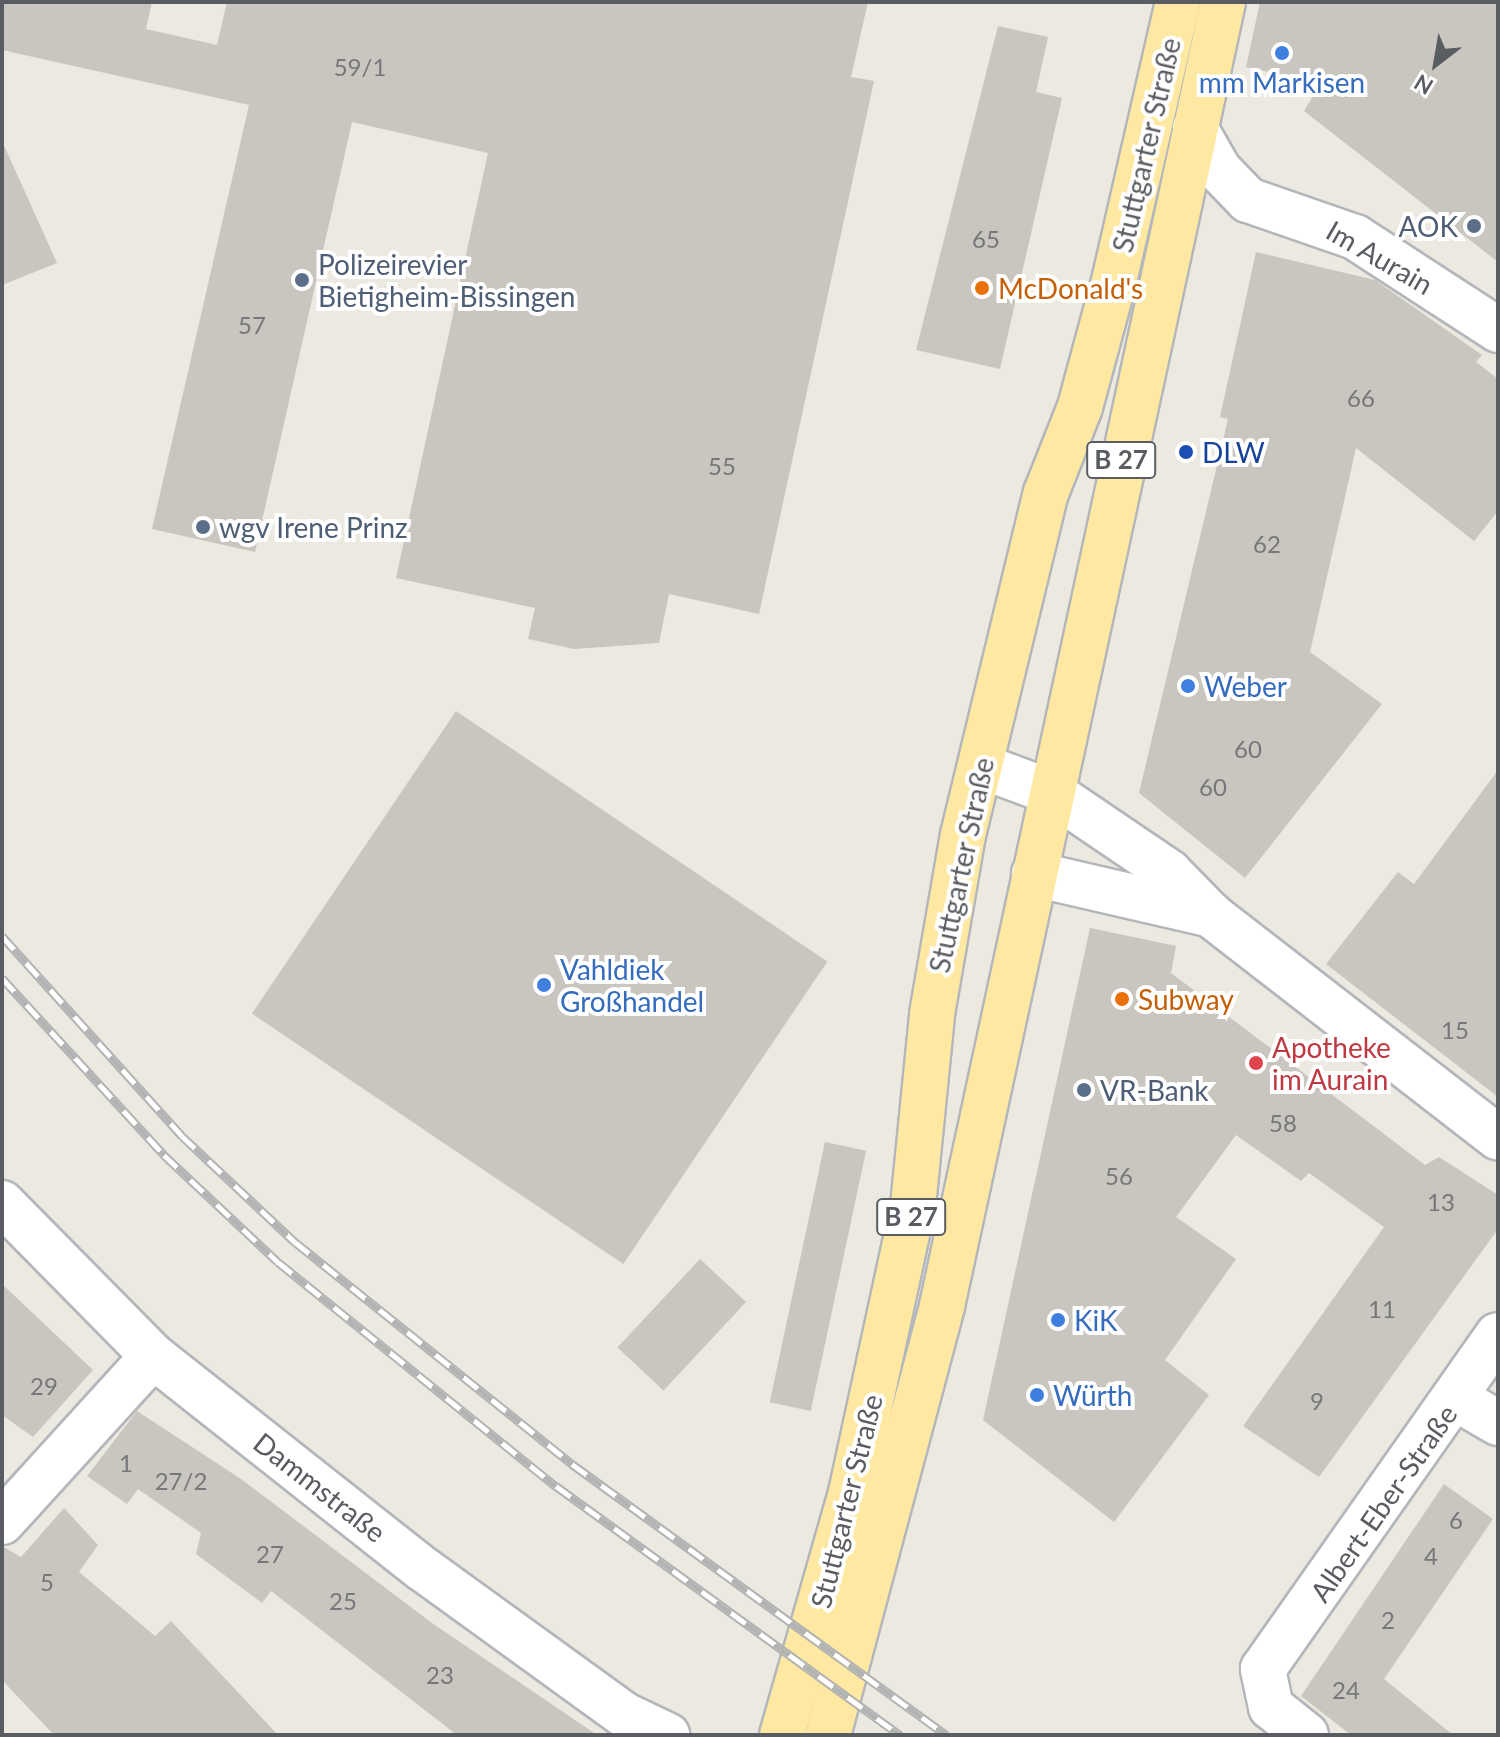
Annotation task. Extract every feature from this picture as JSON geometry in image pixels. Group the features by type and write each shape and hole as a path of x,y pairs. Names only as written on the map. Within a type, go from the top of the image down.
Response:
{"main road":[{"name":"Stuttgarter Straße","path":"775,1732 851,1493 910,1221 943,928 1043,504 1080,407 1115,277 1178,2"},
{"name":"Stuttgarter Straße","path":"828,1735 914,1427 1223,2"}],"street":[{"name":"Im Aurain","path":"1195,128 1219,170 1248,200 1355,237 1498,330"},
{"path":"981,766 1051,792 1169,872 1211,915 1498,1138"},
{"path":"1034,874 1211,915"},
{"name":"Dammstraße","path":"2,1203 153,1356 423,1569 625,1715 667,1735"},
{"name":"Albert-Eber-Straße","path":"1306,1735 1271,1707 1263,1669 1457,1399 1498,1335"},
{"path":"2,1522 153,1356"},
{"path":"1457,1399 1498,1423"}],"building":[{"path":"2,2 152,2 146,29 217,45 227,2 868,2 851,77 874,81 759,614 669,594 659,643 574,649 528,639 535,608 396,578 488,153 352,122 255,552 152,529 249,105 2,50"},
{"path":"1260,2 1498,2 1498,262 1304,111 1321,83 1246,67"},
{"path":"998,26 1048,37 1036,92 1062,98 1000,369 916,350"},
{"path":"2,141 57,263 2,285"},
{"path":"1256,252 1375,280 1482,355 1476,362 1498,379 1498,511 1474,541 1356,448 1310,652 1382,704 1245,878 1139,793 1228,419 1220,417"},
{"path":"456,711 827,962 623,1264 252,1014"},
{"path":"1498,770 1498,1097 1326,964 1398,872 1414,884"},
{"path":"1090,928 1176,946 1171,973 1425,1165 1439,1157 1498,1195 1498,1229 1319,1477 1243,1426 1384,1227 1309,1173 1301,1181 1236,1135 1176,1217 1236,1259 1165,1360 1209,1395 1114,1522 983,1420"},
{"path":"825,1142 866,1151 811,1411 770,1402"},
{"path":"700,1259 746,1302 664,1390 617,1347"},
{"path":"2,1284 93,1370 33,1437 2,1415"},
{"path":"137,1411 241,1479 432,1623 597,1735 457,1735 271,1591 262,1603 196,1554 201,1533 138,1489 127,1504 87,1476"},
{"path":"1444,1484 1493,1519 1384,1679 1453,1735 1351,1735 1301,1696"},
{"path":"64,1508 98,1545 79,1572 155,1636 171,1621 278,1735 54,1735 2,1680 2,1546 21,1557"}],"railway":[{"path":"2,936 182,1136 295,1242 572,1464 946,1735"},
{"path":"2,978 164,1155 278,1262 556,1486 900,1735"}],"place":[{"name":"mm Markisen","path":"1282,53"},
{"name":"AOK","path":"1474,226"},
{"name":"Polizeirevier Bietigheim-Bissingen","path":"302,280"},
{"name":"McDonald's","path":"982,288"},
{"name":"DLW","path":"1186,452"},
{"name":"wgv Irene Prinz","path":"203,527"},
{"name":"Weber","path":"1188,686"},
{"name":"Vahldiek Großhandel","path":"544,985"},
{"name":"Subway","path":"1122,999"},
{"name":"Apotheke im Aurain","path":"1256,1063"},
{"name":"VR-Bank","path":"1084,1090"},
{"name":"KiK","path":"1058,1320"},
{"name":"Würth","path":"1037,1395"}]}
